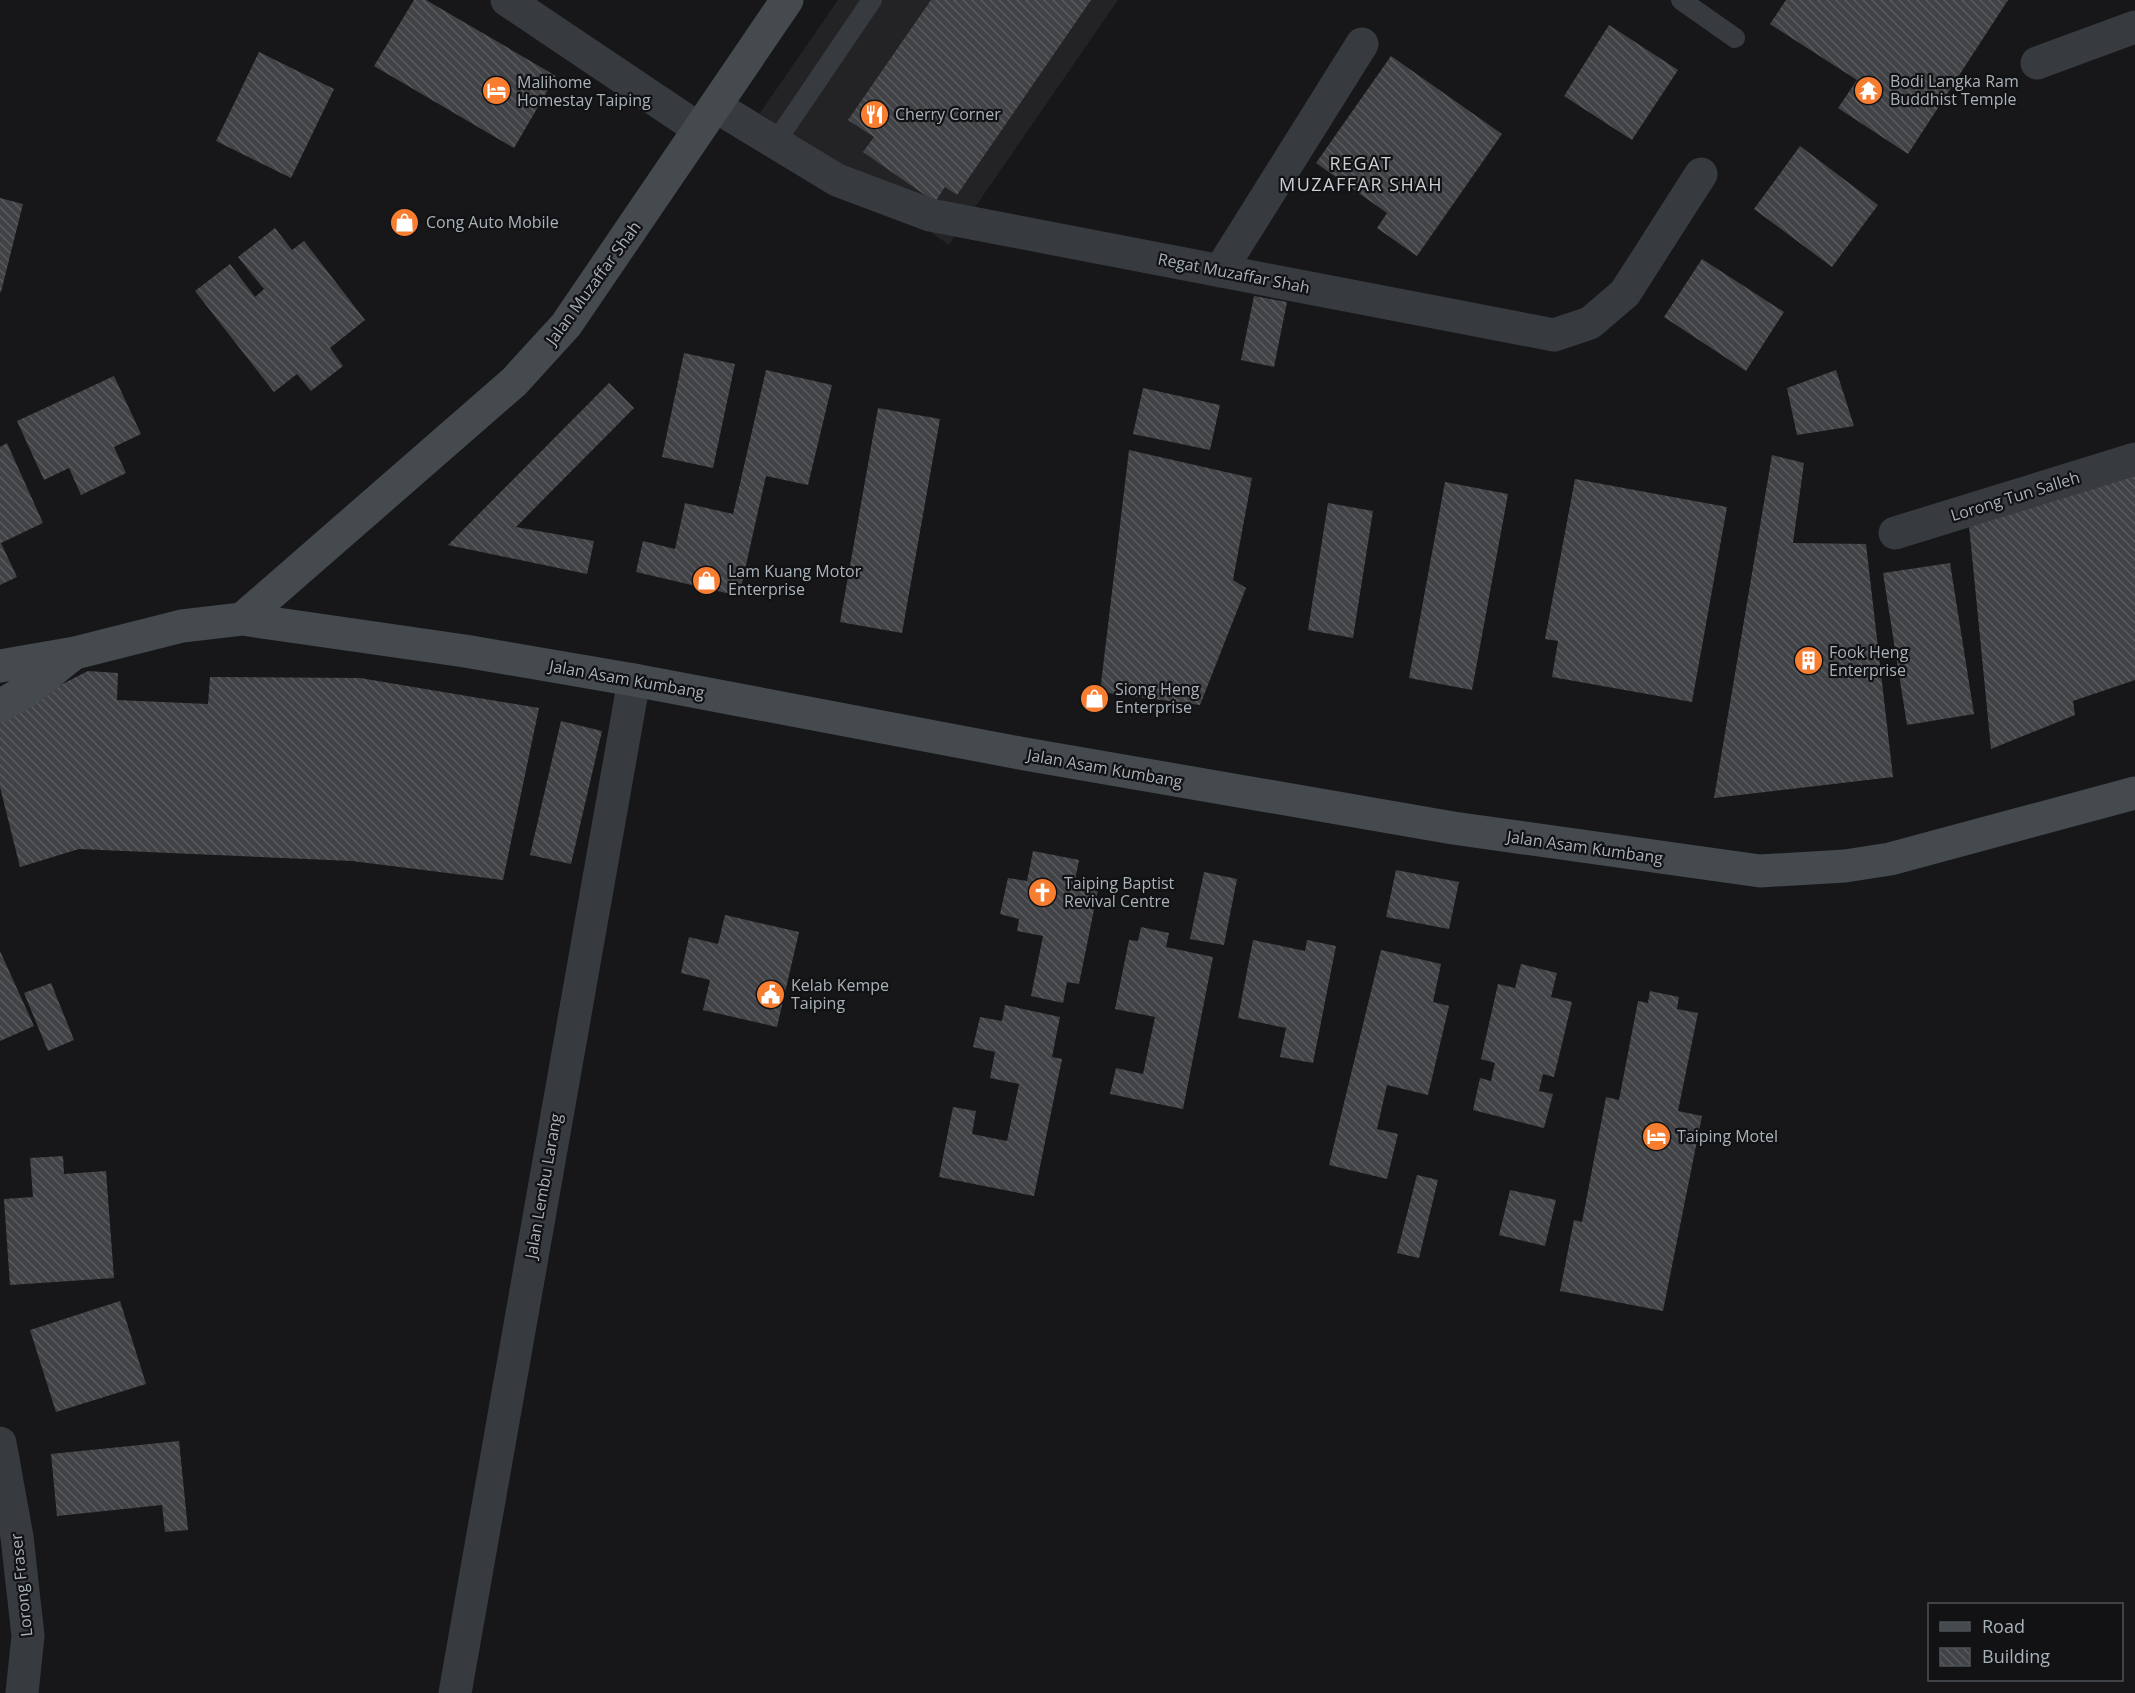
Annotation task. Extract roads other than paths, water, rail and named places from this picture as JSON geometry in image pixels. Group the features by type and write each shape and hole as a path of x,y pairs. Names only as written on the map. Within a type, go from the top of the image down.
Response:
{"main road":[{"name":"Jalan Muzaffar Shah","path":"242,619 514,382 566,325 787,0"},
{"name":"Jalan Asam Kumbang","path":"0,666 75,653 182,626 242,619 465,651 633,680 1025,754 1453,828 1760,871 1833,867 1890,859 2135,793"},
{"name":"Jalan Asam Kumbang","path":"0,706 29,689 75,653"}],"street":[{"name":"Regat Muzaffar Shah","path":"507,0 707,118 775,143 837,180 930,215 1554,335 1590,323 1625,293 1701,174"},
{"path":"2037,63 2135,27"},
{"path":"1220,271 1362,44"},
{"name":"Lorong Tun Salleh","path":"1895,533 2135,459"},
{"name":"Jalan Lembu Larang","path":"455,1693 633,680"},
{"name":"Lorong Fraser","path":"0,1443 17,1537 28,1636 22,1693"}],"lane":[{"path":"775,143 872,0"},
{"path":"1681,0 1735,38"}],"place":[{"name":"Bodi Langka Ram Buddhist Temple","path":"1869,90"},
{"name":"Malihome Homestay Taiping","path":"496,91"},
{"name":"Cherry Corner","path":"874,114"},
{"name":"Cong Auto Mobile","path":"405,222"},
{"name":"Lam Kuang Motor Enterprise","path":"707,580"},
{"name":"Fook Heng Enterprise","path":"1808,661"},
{"name":"Siong Heng Enterprise","path":"1094,698"},
{"name":"Taiping Baptist Revival Centre","path":"1043,892"},
{"name":"Kelab Kempe Taiping","path":"770,994"},
{"name":"Taiping Motel","path":"1656,1136"}],"district":[{"name":"REGAT MUZAFFAR SHAH","path":"1361,174"}]}
